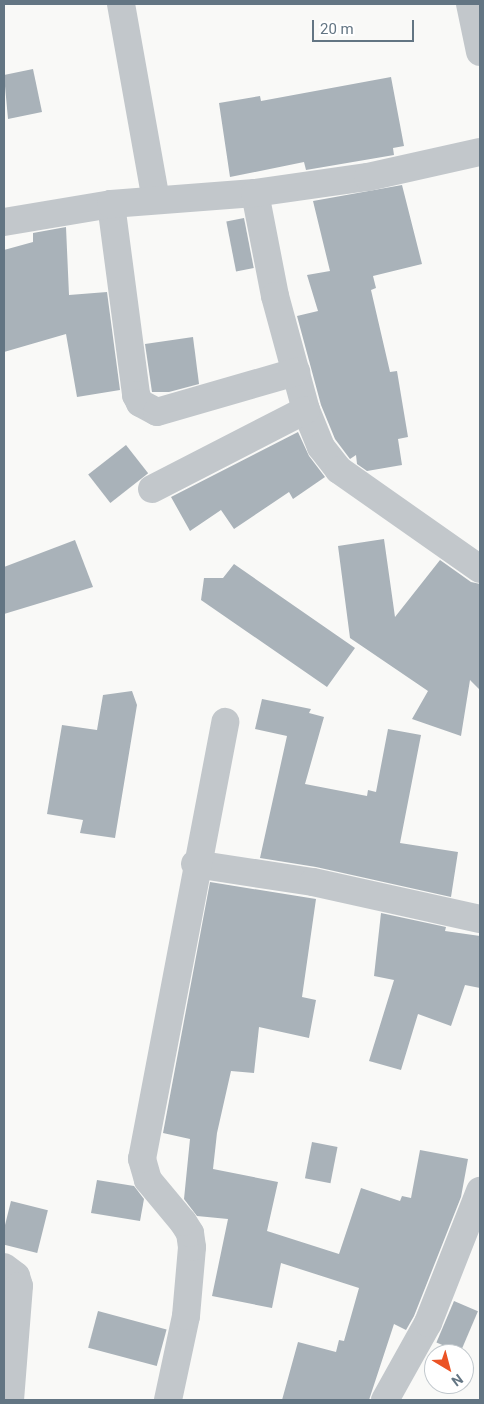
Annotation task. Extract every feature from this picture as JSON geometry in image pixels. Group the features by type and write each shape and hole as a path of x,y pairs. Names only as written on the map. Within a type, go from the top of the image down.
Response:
{"street":[{"path":"121,4 156,200"},
{"path":"470,4 480,52"},
{"path":"4,222 110,204 255,193 368,177 480,152"},
{"path":"255,193 275,296 306,410 321,447 339,470 480,569"},
{"path":"110,204 136,395 140,403 158,412 296,372"},
{"path":"152,488 306,410"},
{"path":"168,1400 186,1316 192,1247 190,1233 148,1180 142,1159 195,864 225,722"},
{"path":"195,864 313,882 480,919"},
{"path":"385,1400 428,1324 480,1191"},
{"path":"4,1267 16,1276 20,1286 10,1400"}],"building":[{"path":"33,69 42,112 8,119 4,75"},
{"path":"391,77 404,146 393,148 394,155 306,170 304,162 230,177 219,103 260,96 261,101"},
{"path":"402,185 422,264 373,276 376,288 371,290 390,372 397,371 408,437 398,439 402,465 367,471 357,464 356,455 350,459 335,439 321,405 297,316 318,311 307,275 330,271 313,201"},
{"path":"244,218 254,268 236,271 226,221"},
{"path":"66,227 69,295 107,292 120,390 77,397 66,334 4,352 4,250 33,242 33,233"},
{"path":"193,337 199,384 169,392 152,392 145,344"},
{"path":"298,432 309,456 325,477 293,499 289,492 234,529 221,510 190,531 171,497"},
{"path":"126,445 148,473 110,503 88,475"},
{"path":"384,539 395,617 440,560 471,582 480,584 480,690 470,680 461,736 412,719 428,691 350,638 338,546"},
{"path":"75,540 93,587 4,614 4,567"},
{"path":"234,564 355,648 327,687 201,600 204,578 223,578"},
{"path":"132,691 137,705 115,838 80,833 83,820 47,814 62,725 97,730 103,695"},
{"path":"262,699 311,709 309,713 324,717 305,784 367,796 368,790 376,792 388,729 421,735 400,843 458,852 451,897 316,867 260,858 287,736 255,729"},
{"path":"210,882 316,899 302,997 316,1000 309,1038 259,1027 254,1073 231,1071 217,1133 213,1169 278,1182 267,1231 339,1254 361,1188 400,1201 402,1196 411,1198 420,1150 468,1159 461,1197 414,1316 406,1330 394,1324 369,1400 282,1400 298,1342 336,1352 339,1340 344,1341 359,1288 281,1263 272,1308 212,1296 228,1219 197,1216 184,1199 190,1139 163,1133"},
{"path":"381,913 446,927 445,931 480,936 480,988 465,985 451,1026 418,1014 401,1070 369,1061 394,980 374,976"},
{"path":"312,1142 338,1147 330,1183 305,1178"},
{"path":"97,1180 134,1186 144,1199 140,1221 91,1213"},
{"path":"11,1201 48,1210 37,1253 4,1245 4,1229"},
{"path":"454,1301 478,1311 464,1344 436,1342"},
{"path":"98,1311 167,1329 157,1366 88,1348"}]}
